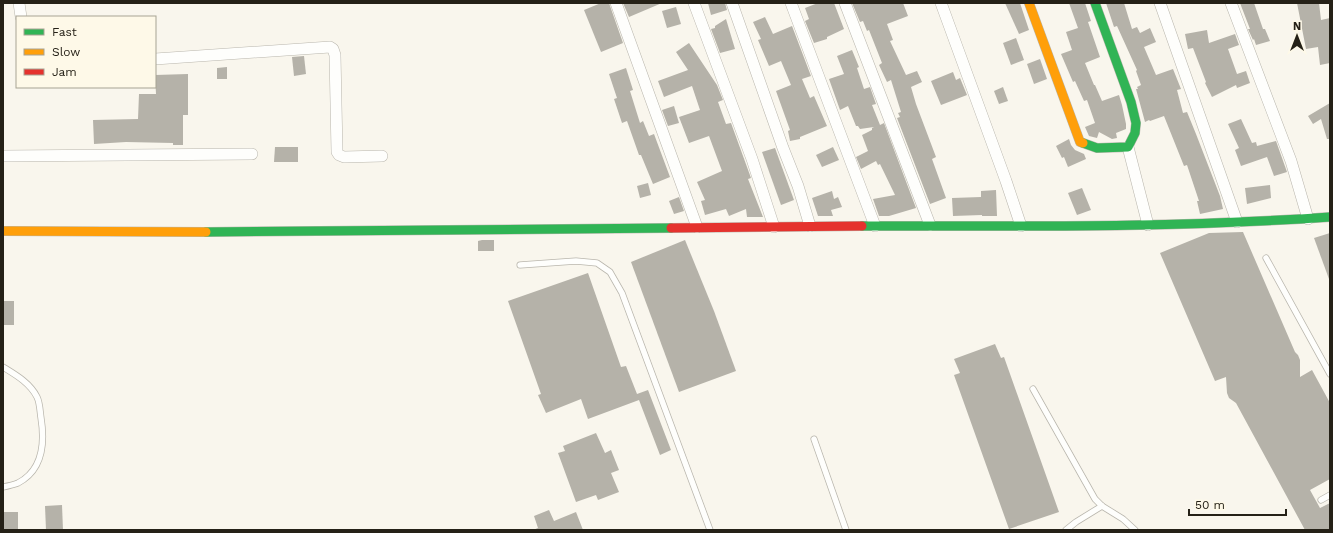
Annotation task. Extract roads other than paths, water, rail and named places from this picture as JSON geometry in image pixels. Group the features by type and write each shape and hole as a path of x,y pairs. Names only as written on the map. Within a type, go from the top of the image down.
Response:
{"street":[{"path":"19,3 21,16"},
{"path":"616,3 697,227"},
{"path":"694,3 752,159 774,227"},
{"path":"732,3 798,186 810,226"},
{"path":"791,3 875,226"},
{"path":"845,3 930,225"},
{"path":"940,3 1006,181 1021,226"},
{"path":"1029,3 1080,142 1086,146 1095,147 1128,147"},
{"path":"1095,3 1131,102 1136,123 1135,133 1128,147 1148,225"},
{"path":"1160,3 1237,222"},
{"path":"1231,3 1291,161 1308,219"},
{"path":"156,59 333,48 335,55 337,152 339,156 344,157 382,156"},
{"path":"3,156 252,154"},
{"path":"3,232 257,232 930,225 1148,225 1330,217"}],"lane":[{"path":"1266,258 1330,374"},
{"path":"520,265 576,261 597,263 610,272 622,293 710,530"},
{"path":"3,367 27,384 38,398 42,422 43,441 40,460 28,476 17,483 3,487"},
{"path":"1032,389 1091,492 1102,506 1123,519 1135,530"},
{"path":"814,439 846,530"},
{"path":"1321,500 1330,495"},
{"path":"1066,530 1102,506"}]}
